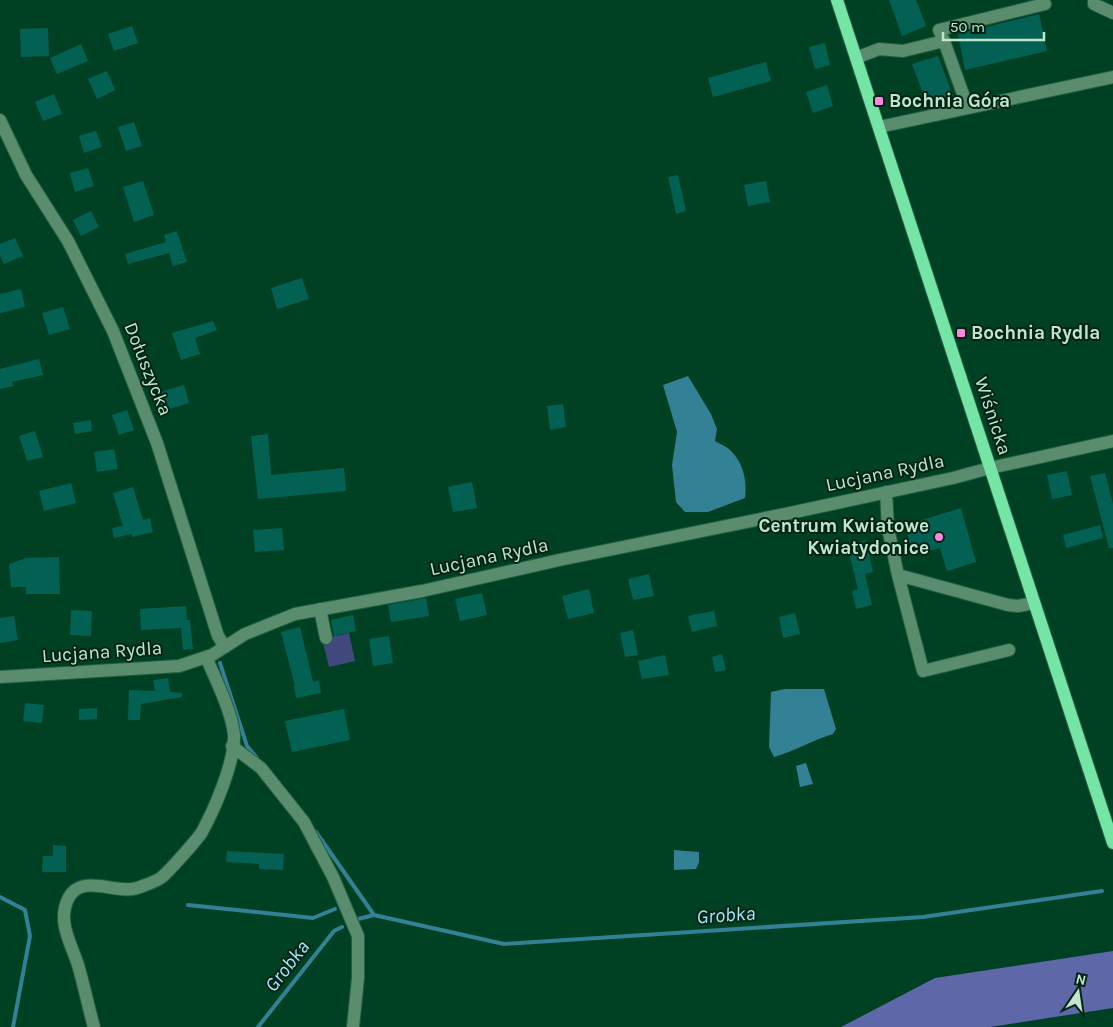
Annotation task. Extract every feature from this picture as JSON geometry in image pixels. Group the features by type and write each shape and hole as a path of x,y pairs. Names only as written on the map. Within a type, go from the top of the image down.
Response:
{"main road":[{"name":"Wiśnicka","path":"837,0 1113,843"}],"street":[{"path":"1094,0 1094,4 1113,12"},
{"path":"968,108 940,30 1009,6 1045,4"},
{"path":"856,58 879,49 903,51 944,41"},
{"path":"878,127 1113,77"},
{"name":"Dołuszycka","path":"0,120 26,175 68,241 113,331 157,443 218,636 225,647"},
{"name":"Lucjana Rydla","path":"0,678 179,666 212,655 245,634 296,614 422,591 953,478 1113,441"},
{"path":"886,492 888,528 923,671 1009,650"},
{"path":"898,575 1008,604 1018,606 1034,603"},
{"path":"320,609 326,638"},
{"path":"94,1027 77,964 65,932 64,912 69,898 78,888 94,885 112,889 135,889 161,878 201,833 221,791 231,761 234,735 227,709 206,657"},
{"path":"232,746 261,768 304,822 333,877 358,936 358,978 353,1027"}],"shaded area":[{"path":"688,376 711,414 717,429 715,441 732,452 736,457 742,468 746,485 745,498 708,512 685,512 676,502 672,465 677,432 663,385"},
{"path":"349,633 355,661 329,667 322,639"},
{"path":"785,689 824,689 836,729 833,734 774,757 769,747 771,692"},
{"path":"806,763 813,784 800,787 796,766"},
{"path":"674,850 699,852 699,862 696,869 674,870"},
{"path":"1113,951 1113,1008 990,1027 841,1027 935,978"}],"building":[{"path":"889,0 916,0 926,26 902,36"},
{"path":"1039,14 1047,51 965,70 958,34"},
{"path":"132,26 138,43 114,51 108,34"},
{"path":"48,28 49,56 21,57 20,29"},
{"path":"825,43 830,65 815,69 809,47"},
{"path":"81,44 88,61 57,74 50,58"},
{"path":"938,56 953,96 928,106 912,64"},
{"path":"766,62 771,81 713,97 708,78"},
{"path":"107,71 115,90 97,99 88,79"},
{"path":"827,85 833,106 813,113 806,92"},
{"path":"54,94 62,114 43,121 35,102"},
{"path":"134,122 142,146 126,151 118,127"},
{"path":"96,131 102,147 84,153 79,136"},
{"path":"88,168 94,186 75,192 70,173"},
{"path":"678,175 686,211 676,214 668,177"},
{"path":"143,181 154,215 134,222 123,187"},
{"path":"766,181 770,202 748,206 744,185"},
{"path":"91,211 99,227 81,236 73,220"},
{"path":"177,231 187,262 173,266 169,253 128,264 125,254 166,242 164,235"},
{"path":"15,238 23,256 4,264 0,256 0,244"},
{"path":"302,278 309,299 277,309 271,288"},
{"path":"21,289 25,307 0,313 0,294"},
{"path":"63,307 70,329 49,335 42,313"},
{"path":"213,321 217,330 195,338 200,354 181,360 172,333"},
{"path":"39,359 43,375 12,382 13,386 0,389 0,369"},
{"path":"184,385 189,403 160,412 154,394"},
{"path":"563,404 566,427 550,430 547,406"},
{"path":"127,410 134,430 119,435 112,415"},
{"path":"91,420 92,431 75,434 73,423"},
{"path":"35,431 43,457 27,461 19,436"},
{"path":"268,434 271,475 344,468 346,491 258,499 251,436"},
{"path":"114,449 118,469 97,472 94,452"},
{"path":"1067,471 1072,495 1052,499 1047,475"},
{"path":"1105,473 1113,504 1113,548 1109,548 1090,476"},
{"path":"472,482 477,508 453,512 448,487"},
{"path":"71,483 76,503 44,511 39,491"},
{"path":"133,487 143,520 150,518 153,532 132,537 132,534 114,538 112,528 123,526 113,493"},
{"name":"Centrum Kwiatowe Kwiatydonice","path":"961,508 976,562 947,571 940,548 920,553 917,543 910,544 907,532 914,530 912,523"},
{"path":"1100,525 1103,538 1066,548 1063,535"},
{"path":"282,528 284,550 255,552 253,530"},
{"path":"866,540 873,572 865,574 872,605 856,609 852,591 858,589 847,545"},
{"path":"59,557 60,594 26,594 26,587 11,587 9,564 26,558"},
{"path":"649,574 654,596 633,600 628,579"},
{"path":"589,589 594,613 568,619 562,596"},
{"path":"482,593 487,615 460,621 455,599"},
{"path":"426,598 429,616 391,622 388,605"},
{"path":"186,606 187,620 190,620 193,649 183,650 181,628 141,630 140,609"},
{"path":"71,610 92,611 91,636 70,635"},
{"path":"714,611 717,626 692,632 688,616"},
{"path":"795,613 800,634 783,638 779,617"},
{"path":"353,615 356,631 334,636 331,620"},
{"path":"14,616 18,640 0,643 0,618"},
{"path":"300,627 313,682 319,680 321,693 296,698 295,686 281,632"},
{"path":"633,630 638,655 625,657 620,633"},
{"path":"389,636 393,663 373,666 369,639"},
{"path":"722,654 726,670 715,672 712,657"},
{"path":"665,655 669,675 642,679 638,661"},
{"path":"168,678 170,692 182,693 182,697 141,704 140,720 128,720 129,690 155,691 153,680"},
{"path":"25,703 44,705 42,723 23,721"},
{"path":"97,708 97,719 79,720 79,709"},
{"path":"344,709 350,740 292,752 285,721"},
{"path":"53,845 66,846 66,872 42,872 43,856 53,856"},
{"path":"227,851 284,854 283,870 259,869 259,864 226,862"}],"waterway":[{"path":"220,663 247,746 257,758"},
{"path":"316,832 374,915"},
{"name":"Grobka","path":"354,920 374,915 504,944 923,917 1102,891"},
{"name":"Grobka","path":"0,897 25,910 30,936 13,1027"},
{"path":"188,905 313,918 335,909"},
{"name":"Grobka","path":"258,1027 334,931 342,927"}],"place":[{"name":"Bochnia Góra","path":"879,101"},
{"name":"Bochnia Rydla","path":"961,333"},
{"name":"Centrum Kwiatowe Kwiatydonice","path":"939,537"}]}
